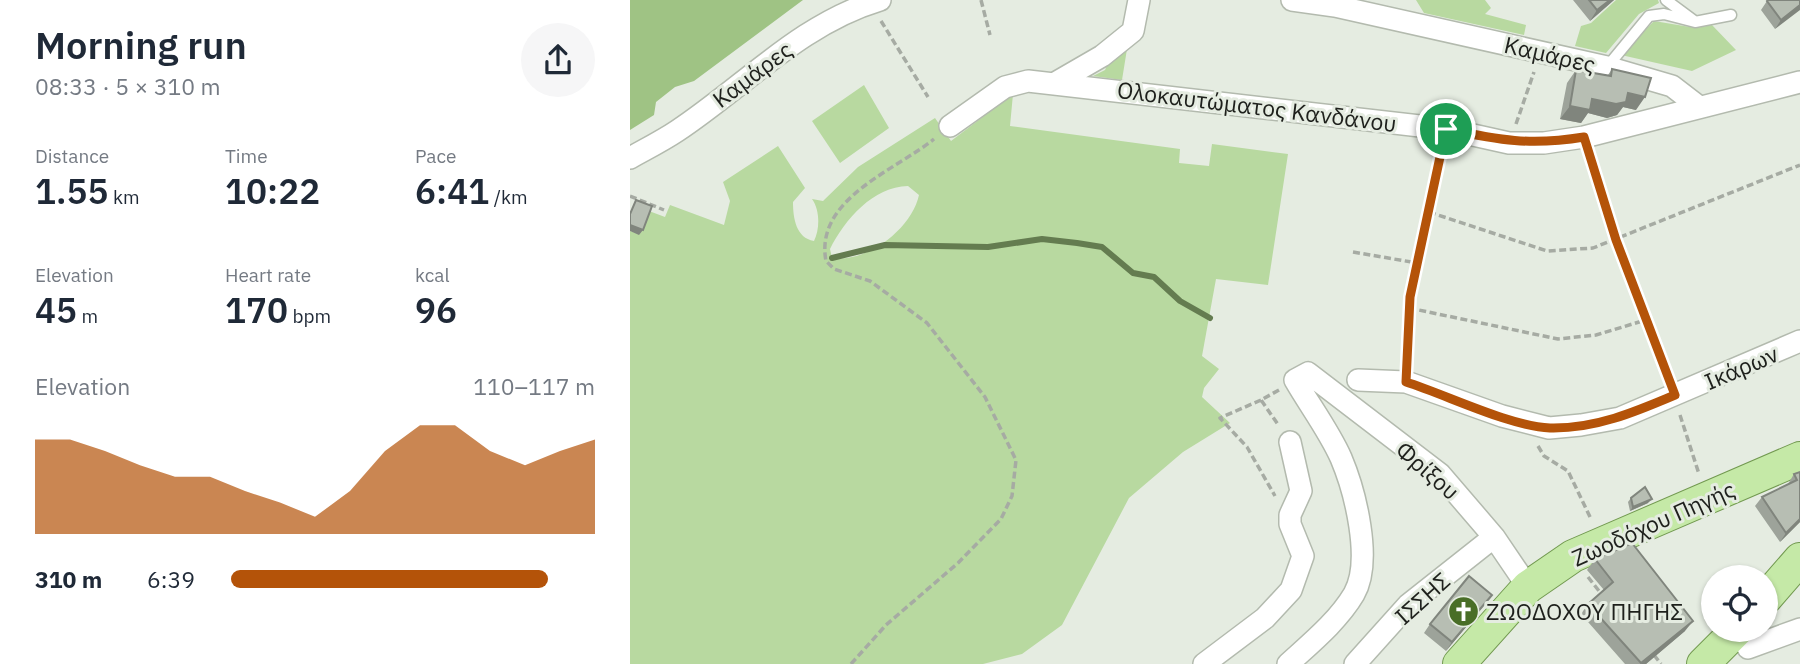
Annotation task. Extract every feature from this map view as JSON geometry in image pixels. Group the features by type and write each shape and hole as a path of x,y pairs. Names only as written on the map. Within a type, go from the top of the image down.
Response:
{"main road":[{"name":"Ζωοδόχου Πηγής","path":"1459,664 1528,587 1573,556 1800,458"},
{"path":"1778,584 1800,559"},
{"path":"1703,664 1745,643"}],"street":[{"path":"1057,82 1102,56 1133,31 1139,0"},
{"name":"Καμάρες","path":"1292,0 1341,3 1607,67 1672,86 1698,106"},
{"name":"Καμάρες","path":"630,158 677,131 811,31 848,11 879,8"},
{"name":"Ολοκαυτώματος Κανδάνου","path":"950,126 1005,87 1028,81 1057,82 1446,129 1509,142 1544,144 1584,137 1698,106"},
{"path":"1698,106 1800,82"},
{"name":"Ικάρων","path":"1358,380 1406,382 1549,428 1620,418 1800,341"},
{"path":"1288,664 1321,633 1354,594 1363,556 1359,521 1342,461 1302,376"},
{"name":"Φρίξου","path":"1302,376 1440,474 1494,537 1528,587"},
{"path":"1204,664 1265,618 1291,590 1303,556 1290,524 1290,515 1301,491 1290,442"},
{"name":"ΙΣΣΗΣ","path":"1355,664 1408,605 1494,537"},
{"path":"1745,643 1800,629"}],"lane":[{"path":"1666,0 1695,22"},
{"path":"1607,67 1649,16 1664,14 1695,22 1731,15"}],"path":[{"path":"981,0 990,35"},
{"path":"879,8 928,97"},
{"path":"1509,142 1541,52"},
{"path":"851,664 886,625 979,543 1001,519 1012,496 1016,460 1009,442 985,397 952,352 927,323 888,292 870,281 834,270 827,261 825,251 827,233 836,213 865,187 950,126"},
{"path":"1406,382 1409,308 1446,129"},
{"path":"1584,137 1616,240 1649,319 1675,395 1685,438 1709,499"},
{"path":"1429,212 1547,251 1593,248 1800,165"},
{"path":"630,196 664,210"},
{"path":"1353,252 1417,263"},
{"path":"1409,308 1558,339 1596,335 1649,319"},
{"path":"1282,507 1247,447 1220,418 1261,400 1302,376"},
{"path":"1261,400 1290,442"},
{"path":"1521,421 1545,456 1568,471 1603,544"},
{"path":"1573,556 1604,597"},
{"path":"1653,654 1661,664"}],"green space":[{"path":"630,0 803,0 694,81 675,87 656,102 654,115 630,130"},
{"path":"1416,0 1485,0 1491,8 1485,14 1526,25 1524,35 1424,13"},
{"path":"1616,0 1658,0 1659,3 1639,14 1606,53 1575,46 1581,26 1591,23"},
{"path":"1654,21 1696,28 1712,25 1736,50 1692,71 1621,55"},
{"path":"1127,49 1122,80 1093,76 1105,70 1108,63"},
{"path":"864,85 889,128 840,163 812,121"},
{"path":"1013,94 1010,126 1180,149 1179,163 1209,166 1212,144 1288,154 1268,285 1216,279 1202,356 1219,369 1204,388 1202,397 1230,423 1183,452 1129,498 1062,625 1022,654 983,664 630,664 630,231 639,234 649,211 665,217 670,205 724,225 730,201 723,182 778,146 805,188 793,202 799,232 814,241 818,220 812,199 823,201 858,167 935,118 951,141","holes":["908,186 919,195 908,219 886,241 860,255 832,258 830,249 836,238 852,216 872,198 883,192"]}],"building":[{"path":"1589,0 1610,0 1597,10"},
{"path":"1768,0 1800,0 1800,5 1781,20"},
{"path":"1612,69 1651,78 1645,97 1628,93 1626,102 1616,104 1592,99 1590,110 1570,106 1576,70 1611,76"},
{"path":"636,200 652,206 643,230 630,225 630,214"},
{"path":"1800,472 1800,519 1786,533 1762,497 1797,480 1794,474"},
{"path":"1645,487 1652,499 1633,507 1631,498"},
{"path":"1632,543 1693,621 1641,663 1588,604 1613,582 1595,559"},
{"path":"1469,576 1492,595 1452,642 1430,624"}],"waterway":[{"path":"832,258 885,245 988,247 1042,239 1077,243 1102,247 1133,273 1154,277 1180,301 1210,318"}],"place":[{"name":"ΖΩΟΔΟΧΟΥ ΠΗΓΗΣ","path":"1463,611"}],"route":[{"path":"1446,129 1509,142 1544,144 1584,137 1616,240 1649,319 1675,395 1620,418 1549,428 1502,416 1406,382 1410,297 1436,187 1446,129"}]}
